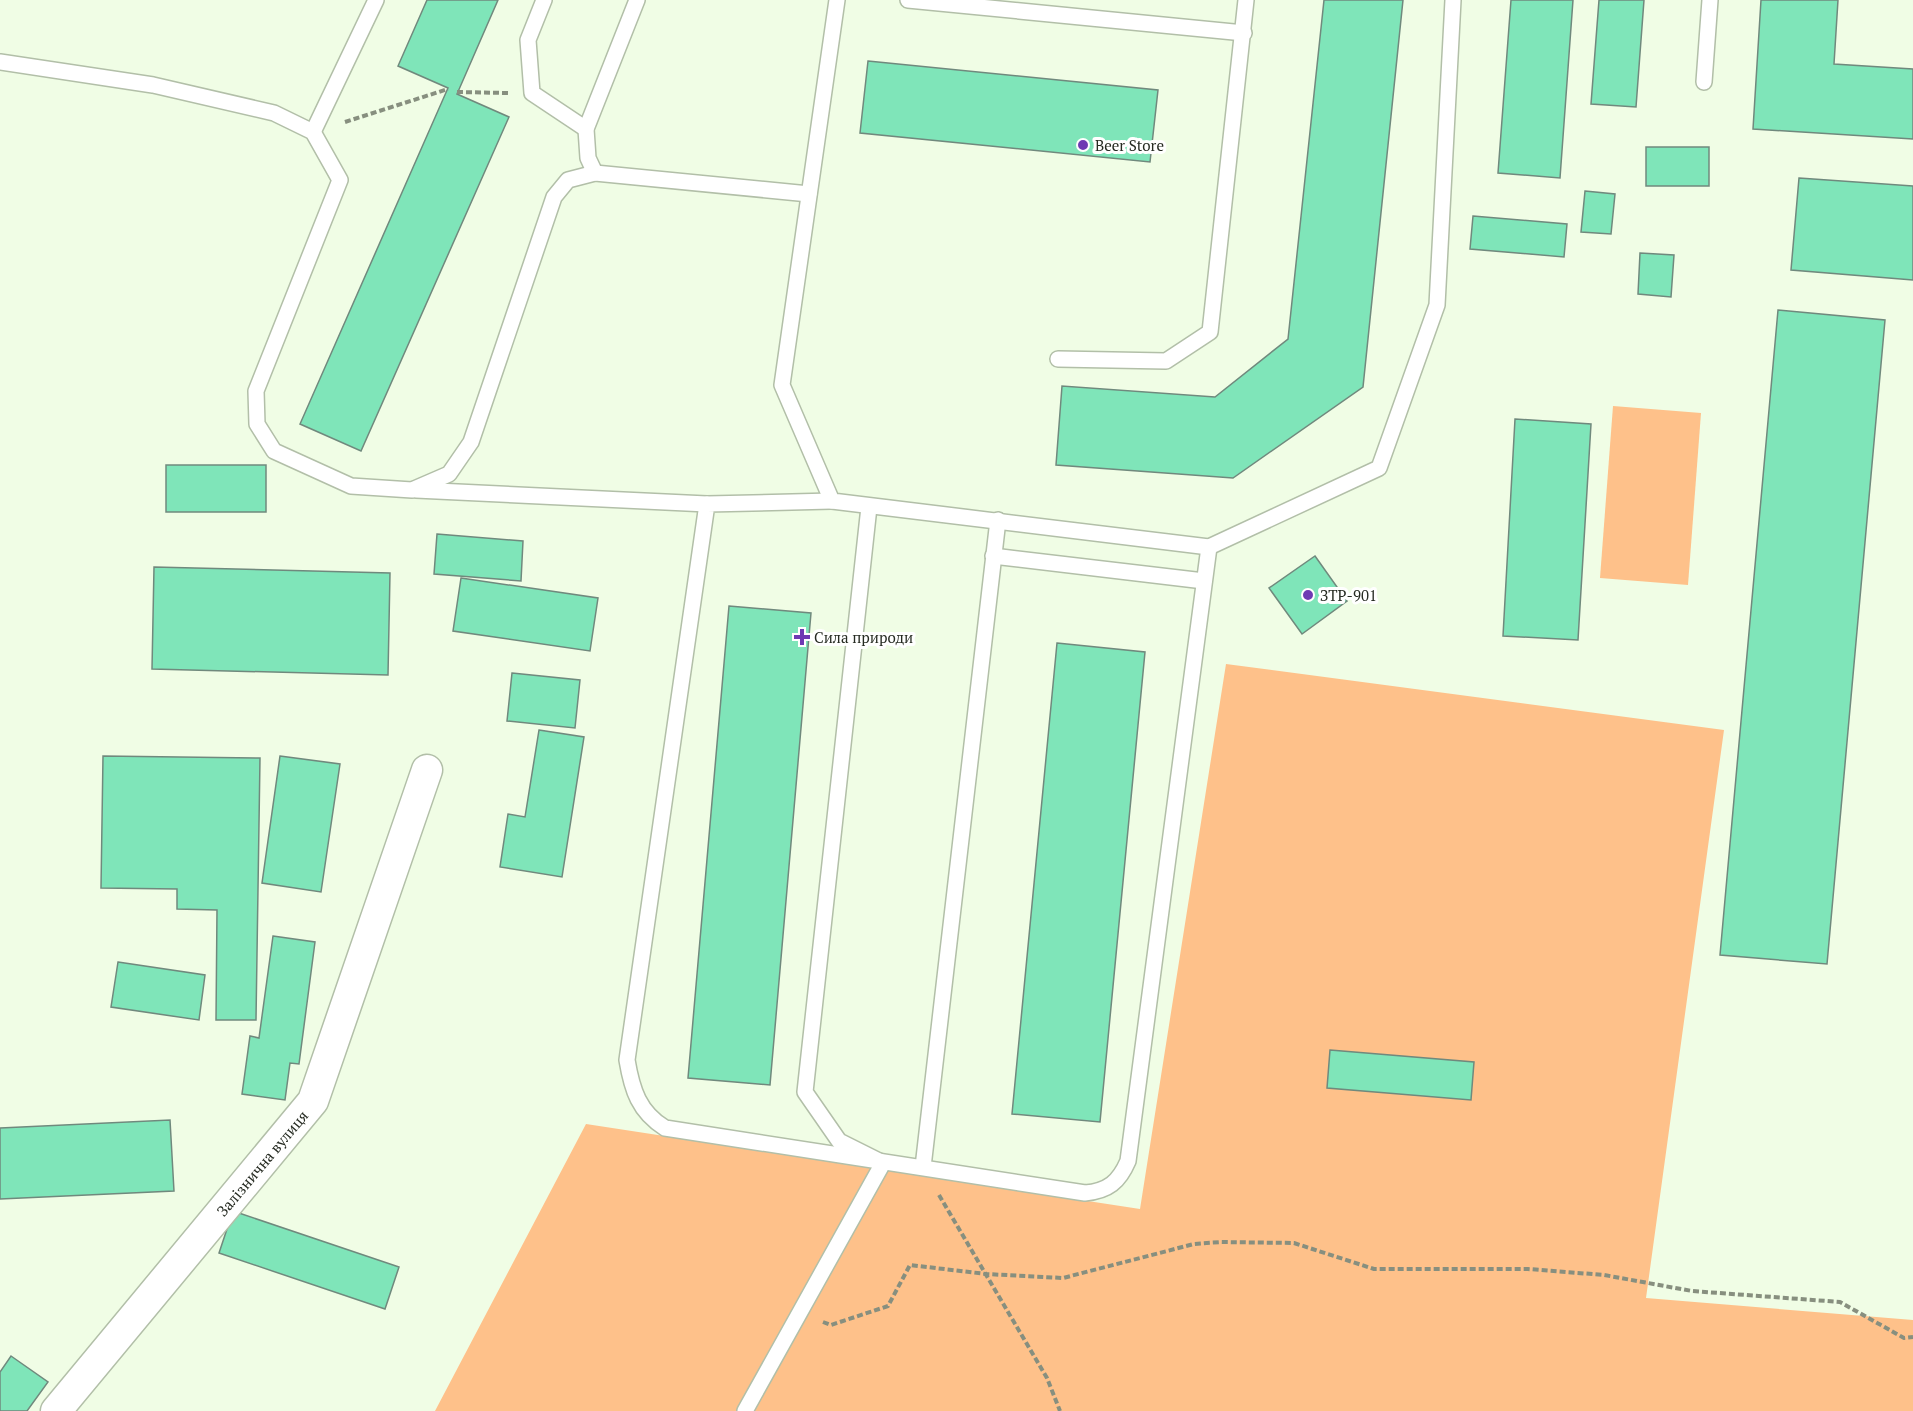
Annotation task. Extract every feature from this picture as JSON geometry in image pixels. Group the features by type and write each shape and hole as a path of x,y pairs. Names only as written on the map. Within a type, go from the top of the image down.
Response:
{"street":[{"name":"Залізнична вулиця","path":"56,1411 313,1101 427,770"}],"lane":[{"path":"313,132 376,0"},
{"path":"544,0 528,40 532,93 586,129"},
{"path":"595,173 588,158 586,129 638,0"},
{"path":"832,501 782,385 837,0"},
{"path":"908,0 1244,33"},
{"path":"1058,359 1166,361 1210,332 1246,0"},
{"path":"0,62 153,85 274,113 313,132 340,180 256,391 257,424 274,451 351,486 707,504 832,501 1209,547 1379,468 1437,305 1453,0"},
{"path":"1704,82 1710,0"},
{"path":"412,490 449,474 471,442 554,197 568,180 595,173 809,194"},
{"path":"707,504 627,1060 631,1084 638,1102 650,1119 665,1128 1085,1192 1101,1191 1115,1184 1128,1161 1209,547"},
{"path":"869,507 805,1092 839,1141 883,1163"},
{"path":"922,1167 998,520"},
{"path":"993,556 1204,581"},
{"path":"746,1411 883,1163"}],"path":[{"path":"313,132 448,89"},
{"path":"457,92 532,93"},
{"path":"922,1167 1047,1378 1060,1411"},
{"path":"800,1313 831,1325 888,1306 910,1265 986,1274 1063,1278 1194,1244 1294,1243 1374,1269 1549,1271 1604,1275 1692,1291 1840,1302 1904,1338 1913,1337"}],"shaded area":[{"path":"1613,406 1701,413 1688,585 1600,578"},
{"path":"1226,664 1724,730 1646,1298 1913,1320 1913,1411 435,1411 586,1124 1140,1209"}],"building":[{"path":"427,0 498,0 457,94 509,117 361,451 300,424 448,88 398,66"},
{"path":"1324,0 1403,0 1363,387 1233,478 1056,465 1062,386 1215,397 1288,339"},
{"path":"1511,0 1573,0 1560,178 1498,173"},
{"path":"1599,0 1644,0 1636,107 1591,104"},
{"path":"1761,0 1838,0 1834,64 1913,69 1913,139 1753,129"},
{"path":"868,61 1158,90 1150,162 860,133"},
{"path":"1646,147 1709,147 1709,186 1646,186"},
{"path":"1799,178 1913,186 1913,280 1791,270"},
{"path":"1585,191 1615,194 1611,234 1581,232"},
{"path":"1473,216 1567,224 1564,257 1470,249"},
{"path":"1640,253 1674,255 1671,297 1638,294"},
{"path":"1778,310 1885,320 1827,964 1720,955"},
{"path":"1515,419 1591,424 1578,640 1503,636"},
{"path":"166,465 266,465 266,512 166,512"},
{"path":"437,534 523,541 521,581 434,574"},
{"name":"ЗТР-901","path":"1315,556 1347,601 1302,634 1269,588"},
{"path":"154,567 390,573 388,675 152,669"},
{"path":"461,578 598,598 590,651 453,631"},
{"path":"729,606 811,613 770,1085 688,1078"},
{"path":"1057,643 1145,652 1100,1122 1012,1114"},
{"path":"512,673 580,680 575,728 507,721"},
{"path":"539,730 584,737 562,877 500,867 508,814 525,817"},
{"path":"103,756 260,758 256,1020 216,1020 217,910 177,909 177,889 101,888"},
{"path":"280,756 340,764 321,892 262,883"},
{"path":"273,936 315,942 299,1064 290,1063 285,1100 242,1094 250,1036 259,1038"},
{"path":"118,962 205,975 199,1020 111,1007"},
{"path":"1330,1050 1474,1062 1471,1100 1327,1088"},
{"path":"170,1120 174,1191 0,1199 0,1128"},
{"path":"233,1211 399,1267 385,1309 219,1253"},
{"path":"11,1356 48,1382 27,1411 0,1411 0,1372"}],"place":[{"name":"Beer Store","path":"1083,145"},
{"name":"ЗТР-901","path":"1308,595"},
{"name":"Сила природи","path":"802,637"}]}
